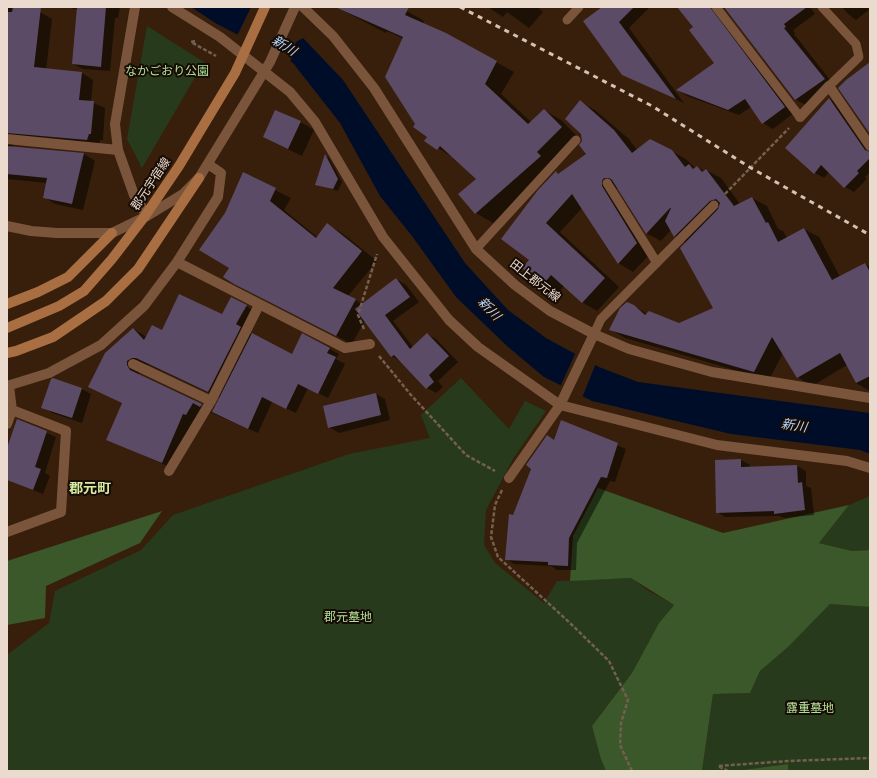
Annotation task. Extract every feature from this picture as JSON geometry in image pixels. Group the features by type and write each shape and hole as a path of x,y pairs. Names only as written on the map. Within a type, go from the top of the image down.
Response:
{"street":[{"path":"135,7 115,124 118,150 134,195 147,216"},
{"path":"172,7 267,66 315,122 383,237 449,320 478,347 560,405 717,445 847,461 870,468"},
{"name":"郡元宇宿線","path":"7,328 59,306 84,291 112,259 145,216 187,152 235,73 265,7"},
{"path":"7,353 53,338 106,301 138,269 208,164 267,66 292,17 295,7"},
{"name":"田上郡元線","path":"303,7 333,36 374,88 476,249 515,284 550,311 594,334 629,349 712,372 870,398"},
{"path":"800,118 829,86 870,146"},
{"path":"7,139 118,150"},
{"path":"7,424 12,410 8,386 49,373 102,345 144,306 177,262 218,197 221,173 208,164"},
{"path":"7,304 38,292 68,277 112,233 147,216 183,194 199,178"},
{"path":"7,226 57,233 112,233"},
{"path":"177,262 345,348 370,344"},
{"path":"169,471 211,401 259,305"},
{"path":"509,478 560,405 594,334"},
{"path":"133,364 211,401"},
{"path":"7,532 61,512 66,431 12,410"}],"lane":[{"path":"567,20 579,7"},
{"path":"716,7 800,118"},
{"path":"822,7 856,44 859,57 829,86"},
{"path":"476,249 576,140"},
{"path":"606,183 657,263"},
{"path":"594,334 601,319 714,205"}],"path":[{"path":"714,205 800,118"},
{"path":"383,237 358,315 370,344 411,395 466,455 509,478 495,505 491,537 498,557 565,618 609,661 628,700 621,723 620,745 632,771"},
{"path":"728,771 718,766 788,761 870,758"}],"green space":[{"name":"なかごおり公園","path":"147,26 204,62 142,168 127,139"},
{"name":"郡元墓地","path":"461,378 509,429 525,401 546,411 513,459 486,510 484,545 495,563 544,603 557,581 632,578 647,590 674,605 659,623 632,673 592,726 606,771 7,771 7,655 49,623 55,591 141,550 173,515 349,454 430,438 421,415"},
{"path":"598,488 723,533 849,505 819,543 852,551 870,550 870,607 830,604 788,647 760,671 750,693 713,694 702,771 606,771 601,759 592,726 632,673 659,623 674,605 631,578 570,581 573,536"},
{"path":"870,496 870,550 852,551 819,543 849,505"},
{"path":"162,511 140,543 46,586 45,618 7,625 7,561"},
{"name":"露重墓地","path":"830,604 870,607 870,771 788,771 788,764 735,771 702,771 713,694 750,693 760,671 788,647"},
{"path":"788,764 788,771 735,771"}],"water":[{"name":"新川","path":"191,7 257,7 304,39 343,80 465,263 508,310 546,338 599,367 638,382 870,413 870,454 860,450 731,434 592,401 544,377 507,346 456,297 412,236 380,196 340,123 293,63 217,24"}],"pier":[{"path":"251,7 261,7 305,37 296,42 290,63 237,36"},
{"path":"576,352 596,363 582,398 560,387"}],"building":[{"path":"13,7 41,7 34,67 82,72 79,100 94,101 91,134 89,134 87,140 7,133 7,12 12,12"},
{"path":"77,7 106,7 101,67 72,64"},
{"path":"335,7 409,7 405,15 446,33 497,61 485,84 528,124 544,109 562,127 537,152 541,156 475,214 458,194 476,179 440,146 437,150 424,141 427,137 413,127 415,124 385,77 403,37"},
{"path":"602,7 634,7 619,22 676,99 622,75 583,21"},
{"path":"677,7 710,7 785,107 762,124 745,99 728,110 676,90 714,63 689,30 693,27"},
{"path":"724,7 807,7 784,24 786,27 784,28 825,79 795,100"},
{"path":"870,62 870,134 838,88"},
{"path":"829,98 865,150 870,152 870,158 857,171 859,173 844,188 821,165 814,174 785,148"},
{"path":"580,100 614,130 632,153 650,139 672,150 685,167 689,164 693,169 697,166 702,172 706,169 734,206 752,197 766,223 768,222 778,242 804,228 832,280 865,263 870,272 870,376 856,383 840,353 797,378 772,337 754,372 609,330 620,308 627,302 634,305 645,315 649,311 679,323 713,308 680,248 718,209 720,203 716,199 710,201 674,237 665,221 671,208 646,234 612,180 609,178 604,178 602,181 602,186 637,243 618,264 572,194 546,223 605,278 582,303 551,275 542,286 522,268 529,260 501,239 538,190 556,171 558,174 586,154 579,145 582,141 581,134 565,119"},
{"path":"275,110 301,121 288,149 263,137"},
{"path":"7,146 84,153 72,204 43,198 47,178 7,174"},
{"path":"325,154 338,179 333,189 315,185"},
{"path":"243,172 276,188 270,201 316,238 327,223 362,251 333,288 356,299 336,336 234,284 223,277 229,268 199,250 225,213"},
{"path":"396,278 410,297 385,315 410,349 427,333 449,356 429,375 434,382 426,389 394,355 391,357 355,309"},
{"path":"179,294 222,314 231,297 247,305 236,324 241,327 208,392 136,358 132,358 127,361 127,365 130,370 202,404 200,407 193,403 186,415 183,414 162,463 106,440 122,403 88,387 105,353 133,328 144,340 152,325 162,330"},
{"path":"252,333 292,354 302,333 330,348 327,353 336,357 318,394 298,384 286,409 262,397 248,429 212,412"},
{"path":"53,378 82,388 72,418 41,408 51,379"},
{"path":"376,393 381,415 328,428 323,406"},
{"path":"17,419 47,431 35,467 41,469 33,490 7,480 7,448"},
{"path":"561,420 618,443 607,478 601,477 569,538 568,566 548,565 548,562 505,560 509,514 513,515 531,469 526,465 547,435 554,440"},
{"path":"741,459 741,467 797,465 798,483 802,482 805,510 774,514 774,511 716,513 715,460"}],"railway":[{"path":"460,7 652,106 751,168 870,235"}],"district":[{"name":"郡元町","path":"90,489"}]}
